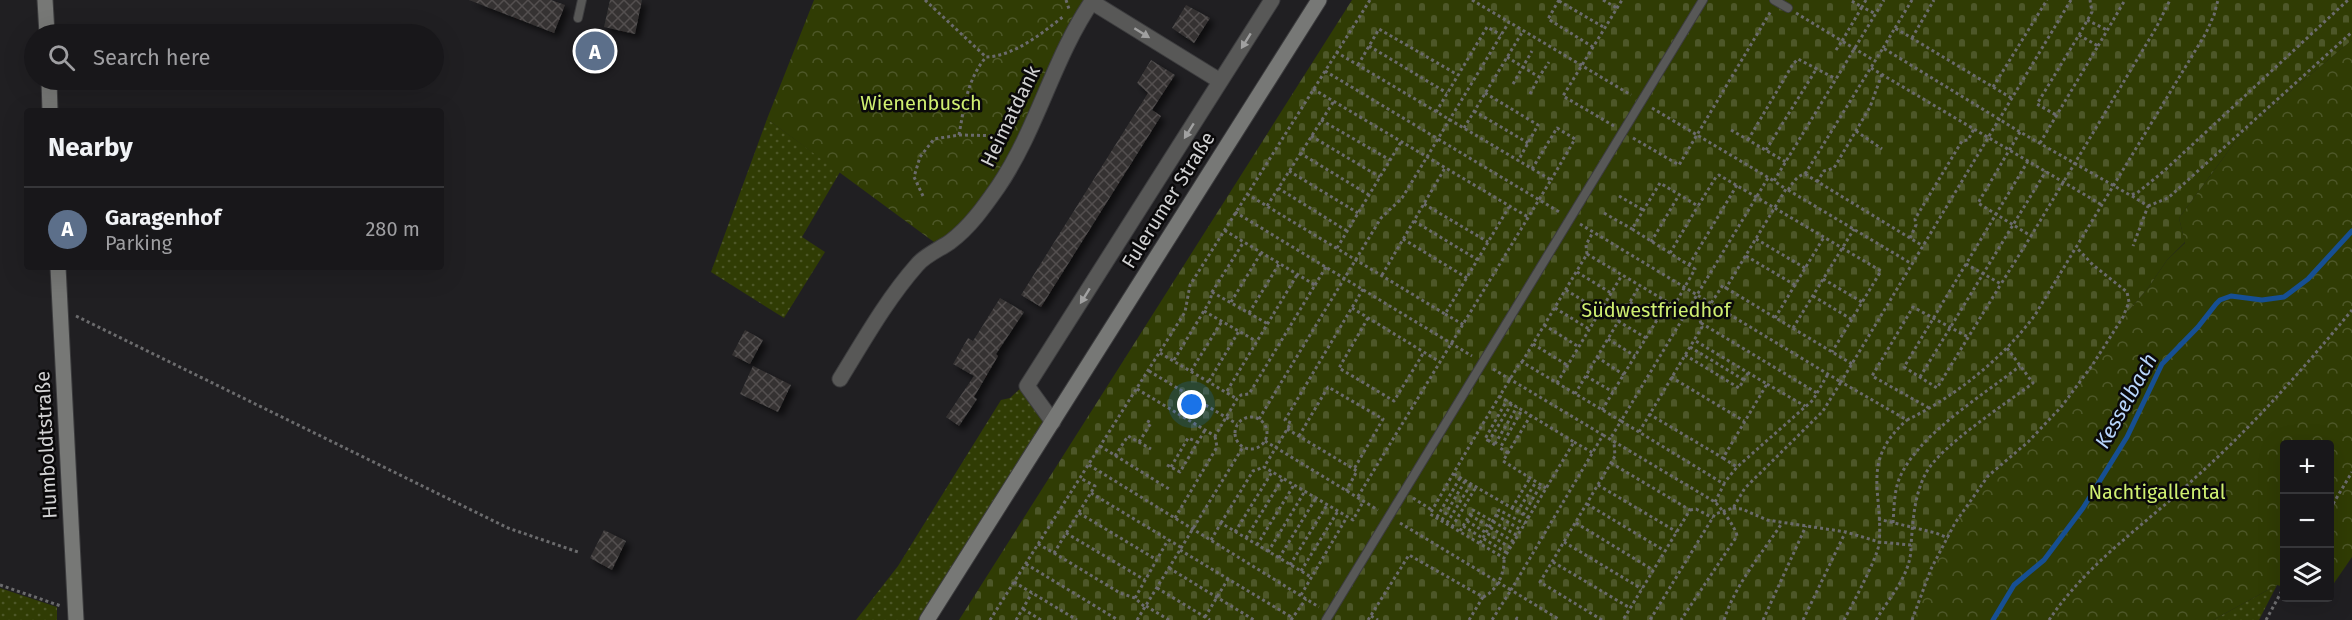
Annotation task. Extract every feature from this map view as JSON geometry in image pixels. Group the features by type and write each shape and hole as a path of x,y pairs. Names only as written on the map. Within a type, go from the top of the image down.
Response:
{"main road":[{"path":"45,0 46,24"},
{"name":"Fulerumer Straße","path":"927,620 1319,0"},
{"path":"49,90 50,108"},
{"name":"Humboldtstraße","path":"58,270 76,615"}],"street":[{"name":"Fulerumer Straße","path":"1053,422 1027,387 1272,0"},
{"path":"1093,1 1220,81"},
{"name":"Heimatdank","path":"840,379 889,301 918,263 952,240 977,217 1000,184 1028,137 1074,29 1093,1"}],"lane":[{"path":"578,18 582,0"},
{"path":"1328,617 1703,0"},
{"path":"1774,0 1788,8"}],"path":[{"path":"925,0 986,57"},
{"path":"959,135 967,92 975,71 986,57 1004,54 1046,29 1070,9 1066,0"},
{"path":"990,620 1149,371 1185,312 1190,285 1370,0"},
{"path":"1472,0 1912,264"},
{"path":"1593,47 1548,19 1559,0 1605,28"},
{"path":"1603,0 1617,8"},
{"path":"1850,0 1876,14"},
{"path":"1836,50 1866,0"},
{"path":"1774,181 1884,0"},
{"path":"1726,288 1787,189 1800,175 1805,174 1912,0"},
{"path":"1912,38 1934,0"},
{"path":"1993,87 2047,0"},
{"path":"1733,508 1745,488 1823,411 2071,0"},
{"path":"2056,116 2037,104 2092,12 2090,0"},
{"path":"2040,143 2125,0"},
{"path":"2028,161 1904,367 1937,387 2157,28 2170,0"},
{"path":"1844,620 1879,547 1876,468 1889,441 1907,420 1930,408 1965,383 2007,348 2035,315 2206,33 2218,0"},
{"path":"2130,195 2137,194 2164,171 2348,0"},
{"path":"1788,8 1875,61"},
{"path":"2087,20 2107,31"},
{"path":"1259,419 1381,218 1402,198 1509,22"},
{"path":"1436,112 1487,27 1501,35"},
{"path":"1895,28 2013,99"},
{"path":"1358,65 1379,29 1458,75"},
{"path":"1464,128 1523,31"},
{"path":"1883,48 2020,132 2148,206 2168,198 2352,32"},
{"path":"2079,35 2098,46"},
{"path":"1368,46 1447,93"},
{"path":"1513,84 1532,51"},
{"path":"1336,52 1551,180"},
{"path":"1507,57 1539,77"},
{"path":"1748,140 1798,59 1836,79"},
{"path":"1530,94 1548,62"},
{"path":"1766,150 1817,68"},
{"path":"1870,68 2102,205"},
{"path":"1325,71 1907,420"},
{"path":"1817,182 1824,171 1834,168 1870,107 1875,87 1882,74"},
{"path":"1313,89 1528,218"},
{"path":"1485,93 1538,125 1518,160"},
{"path":"1266,206 1334,101"},
{"path":"1474,111 1528,143"},
{"path":"1321,120 1390,161"},
{"path":"1357,498 1575,139 1557,128 1532,169"},
{"path":"1910,238 1916,225 1915,219 1962,141 1968,140 1974,129"},
{"path":"1731,130 1786,162"},
{"path":"1856,131 1882,149"},
{"path":"2020,132 1978,203 2031,236"},
{"path":"923,196 914,177 920,158 934,139 959,135 1028,137"},
{"path":"1311,136 1380,177"},
{"path":"1337,248 1401,142"},
{"path":"1300,153 1369,195"},
{"path":"1381,275 1445,168"},
{"path":"1289,171 1358,213"},
{"path":"1920,377 2046,171"},
{"path":"1805,174 1923,246"},
{"path":"1670,253 1719,175 1881,271 1832,352"},
{"path":"1610,439 1768,178"},
{"path":"1632,229 1660,183 1698,206"},
{"path":"1689,265 1737,185"},
{"path":"1278,188 1347,231"},
{"path":"1247,194 1464,325"},
{"path":"1651,242 1679,195"},
{"path":"1619,196 1643,210"},
{"path":"1424,204 1488,242"},
{"path":"2133,246 2148,206"},
{"path":"1445,314 1509,207"},
{"path":"1235,213 1715,502 1723,510 1729,524 1736,530 1737,536 1681,620"},
{"path":"1604,213 1695,269 1674,306"},
{"path":"1414,221 1478,260"},
{"path":"1793,328 1854,229"},
{"path":"1224,230 1315,285"},
{"path":"1504,558 1430,514 1499,396 1587,254 1586,245 1593,232"},
{"path":"1775,318 1824,237"},
{"path":"1403,239 1467,278"},
{"path":"1756,239 1805,268"},
{"path":"1174,360 1204,311 1212,292 1243,243"},
{"path":"1912,620 1931,569 1955,523 1988,476 2028,442 2062,406 2093,364 2123,317 2129,302 2127,292 2093,265 2076,247"},
{"path":"1231,302 1261,253"},
{"path":"1587,254 1686,313"},
{"path":"1746,256 1795,285"},
{"path":"1249,313 1279,264"},
{"path":"1966,264 2001,284"},
{"path":"1175,518 1217,447 1215,436 1237,399 1241,395 1249,394 1326,267"},
{"path":"1576,272 1611,293"},
{"path":"1227,391 1298,275"},
{"path":"1557,383 1622,275"},
{"path":"1823,279 1862,302"},
{"path":"1575,394 1640,285"},
{"path":"1639,432 1702,327 1700,320 1723,285 1852,364"},
{"path":"1211,540 1253,471 1264,466 1291,423 1285,420 1363,290"},
{"path":"1566,290 1600,311"},
{"path":"1212,292 1268,324"},
{"path":"1813,296 1851,319"},
{"path":"1630,302 1657,320"},
{"path":"1602,410 1668,302"},
{"path":"1930,408 1872,376 1913,307 1968,337"},
{"path":"1352,308 1440,363"},
{"path":"1555,308 1589,329"},
{"path":"61,310 89,320 508,528 578,552"},
{"path":"2049,620 2078,583 2114,547 2195,479 2250,426 2352,310"},
{"path":"1204,311 1256,341"},
{"path":"1368,318 1339,368 1394,401 1424,352"},
{"path":"1191,371 1222,321"},
{"path":"1618,321 1646,338"},
{"path":"1701,323 1816,393"},
{"path":"1544,326 1579,347"},
{"path":"1209,381 1239,331"},
{"path":"1608,339 1635,356"},
{"path":"1694,340 1805,406"},
{"path":"1533,344 1568,365"},
{"path":"1690,347 1744,380"},
{"path":"1876,620 1906,571 1911,557 1915,507 1927,470 1948,448 2033,383 2007,348"},
{"path":"1160,353 1237,399"},
{"path":"1685,355 1739,388 1748,373"},
{"path":"1597,357 1624,375"},
{"path":"1522,362 1724,484"},
{"path":"1893,523 1895,494 1899,481 1917,449 1924,441 2020,366"},
{"path":"1149,371 1237,424"},
{"path":"1715,502 1724,484 1737,467 1805,406 1828,374"},
{"path":"1586,376 1613,392"},
{"path":"1671,377 1744,421"},
{"path":"1723,458 1767,384"},
{"path":"1299,436 1328,387 1383,419 1354,469"},
{"path":"1137,389 1215,436"},
{"path":"1499,396 1593,453"},
{"path":"1507,400 1485,439 1508,453"},
{"path":"1489,441 1512,403"},
{"path":"1495,445 1517,407"},
{"path":"1500,448 1522,410"},
{"path":"1649,414 1737,467"},
{"path":"1531,415 1503,461 1546,488"},
{"path":"1250,417 1259,419 1266,426 1264,441 1257,448 1243,447 1236,439 1237,424 1250,417"},
{"path":"1139,442 1151,423 1146,420"},
{"path":"1287,429 1358,471 1346,491"},
{"path":"1197,443 1188,438 1169,466 1180,472 1205,430"},
{"path":"1492,620 1604,435"},
{"path":"1115,456 1128,436 1151,449"},
{"path":"1264,441 1560,620"},
{"path":"1469,620 1483,597 1490,594 1498,582 1505,570 1504,558 1574,442"},
{"path":"1602,620 1540,582 1615,456 1614,442"},
{"path":"1100,446 1169,489"},
{"path":"1183,447 1192,452"},
{"path":"1137,620 1243,447"},
{"path":"1611,463 1690,510 1696,509 1713,518"},
{"path":"1089,465 1300,595 1328,617"},
{"path":"1264,466 1353,520 1363,502"},
{"path":"1235,532 1272,471"},
{"path":"2334,502 2352,472"},
{"path":"1454,474 1528,518"},
{"path":"1437,517 1460,477"},
{"path":"1054,553 1095,486 1080,478"},
{"path":"1246,538 1283,478"},
{"path":"1512,508 1530,478"},
{"path":"1442,520 1465,481"},
{"path":"1517,512 1536,482"},
{"path":"1257,545 1294,484"},
{"path":"1447,523 1471,484"},
{"path":"1523,515 1541,485"},
{"path":"1598,485 1677,532"},
{"path":"1452,527 1476,487"},
{"path":"1268,552 1305,491"},
{"path":"1403,492 1432,510"},
{"path":"1443,492 1465,505"},
{"path":"1091,494 1292,619 1306,599"},
{"path":"1279,558 1316,498"},
{"path":"1587,504 1665,551"},
{"path":"1290,565 1327,505"},
{"path":"1650,620 1715,514 1723,510 1742,509 1767,520 1846,532 1879,542 1911,545"},
{"path":"1460,531 1473,510 1518,536"},
{"path":"1480,543 1499,510 1525,524"},
{"path":"1623,620 1690,510"},
{"path":"1301,571 1338,511"},
{"path":"1079,513 1157,560"},
{"path":"1470,515 1514,542"},
{"path":"1496,515 1521,530"},
{"path":"1300,595 1347,517"},
{"path":"1878,519 1948,538"},
{"path":"1467,521 1510,548"},
{"path":"1221,523 1311,577"},
{"path":"1576,523 1653,570"},
{"path":"1724,620 1729,604 1744,576 1782,523"},
{"path":"1463,526 1507,553"},
{"path":"1762,620 1806,526"},
{"path":"1803,620 1846,532"},
{"path":"1066,533 1145,580"},
{"path":"1135,598 1168,540"},
{"path":"1564,542 1642,590"},
{"path":"1038,544 1120,593 1135,598 1169,620"},
{"path":"1378,620 1369,618 1409,555 1483,597"},
{"path":"1553,561 1630,608"},
{"path":"1026,564 1118,620"},
{"path":"1169,568 1254,620"},
{"path":"1205,617 1228,579"},
{"path":"1014,582 1077,620"},
{"path":"0,585 76,615"},
{"path":"1157,588 1210,620"},
{"path":"1016,620 1032,593"},
{"path":"2266,620 2280,594"},
{"path":"1023,609 1041,620"}],"green space":[{"name":"Wienenbusch","path":"814,0 1086,0 1053,57 1010,159 973,215 938,245 767,119"},
{"name":"Südwestfriedhof","path":"1352,0 2352,0 2352,40 2243,131 2179,218 2185,242 2167,260 2148,288 2123,317 2093,364 2062,406 2028,442 1988,476 1955,523 1931,569 1913,620 959,620"},
{"name":"Nachtigallental","path":"2352,40 2352,557 2334,583 2334,440 2280,440 2280,586 2277,585 2213,620 1913,620 1931,569 1955,523 1988,476 2028,442 2062,406 2093,364 2123,317 2148,288 2167,260 2185,243 2179,218 2243,131"},
{"path":"767,119 840,172 802,237 825,252 784,318 711,272"},
{"path":"1024,385 1047,418 918,620 856,620 898,566 1001,400 1010,398"},
{"path":"2277,585 2259,620 2213,620"},
{"path":"0,588 57,607 57,620 0,620"}],"building":[{"path":"469,0 551,0 565,5 554,33"},
{"path":"610,0 642,0 635,34 604,27"},
{"path":"1186,5 1210,18 1194,43 1172,28"},
{"path":"1151,60 1175,75 1152,110 1161,116 1041,307 1021,295 1148,93 1137,83"},
{"path":"1000,298 1024,312 996,354 998,356 974,397 977,399 959,426 946,417 974,376 953,364 968,338 973,341"},
{"path":"745,330 763,340 750,364 732,355"},
{"path":"753,366 791,385 778,412 740,394"},
{"path":"604,530 626,541 612,570 590,558"}],"waterway":[{"name":"Kesselbach","path":"1993,620 2014,585 2044,560 2083,508 2127,437 2162,364 2198,327 2216,304 2231,296 2262,300 2284,297 2308,279 2352,231"}],"place":[{"name":"Garagenhof","path":"595,51"}]}
